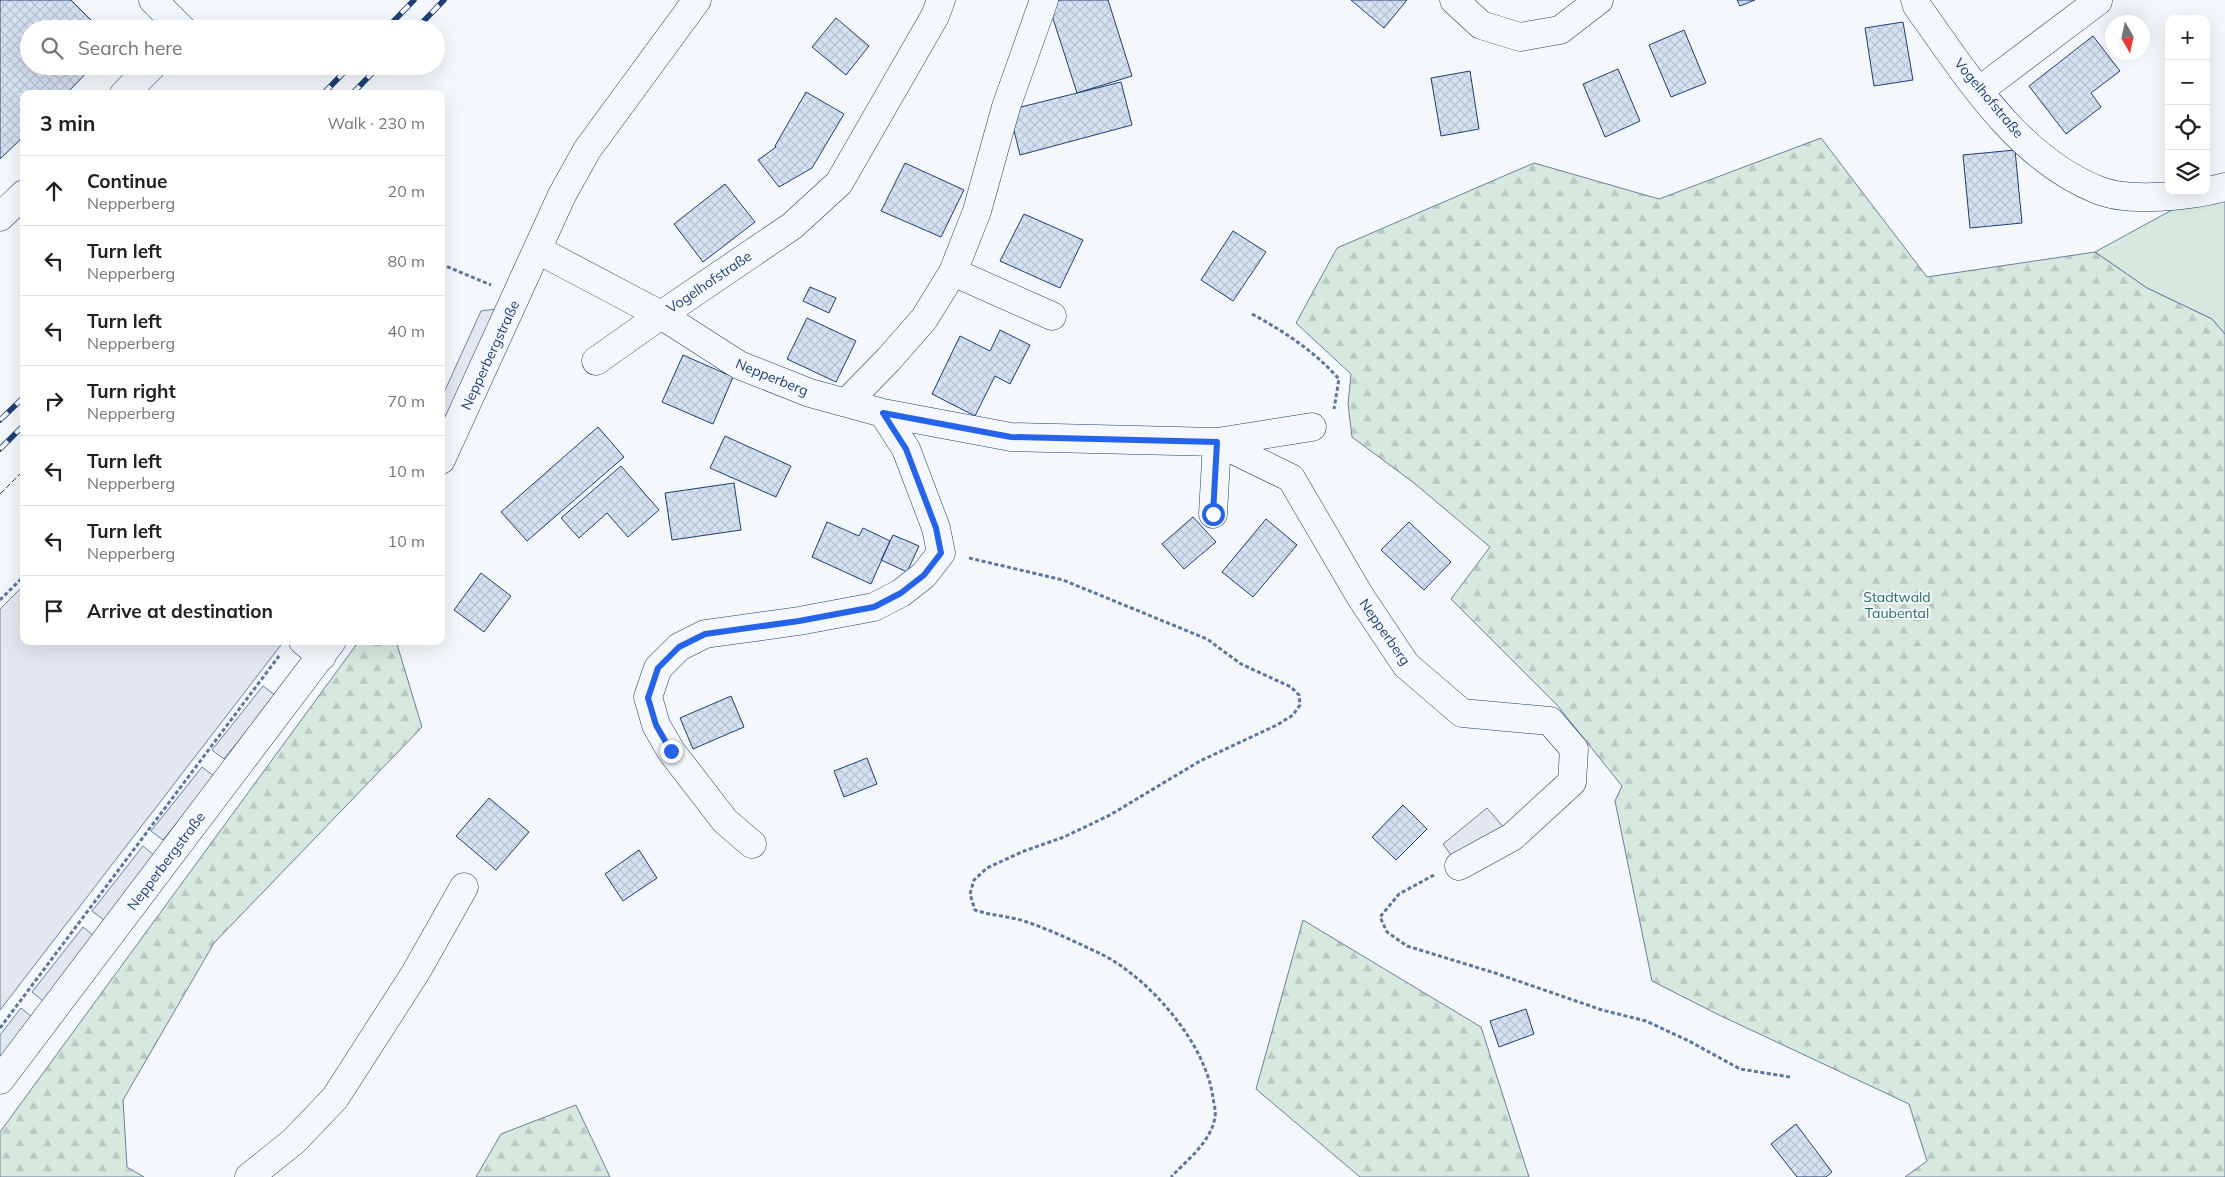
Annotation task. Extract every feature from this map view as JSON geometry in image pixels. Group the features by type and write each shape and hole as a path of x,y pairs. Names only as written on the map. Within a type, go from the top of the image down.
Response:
{"street":[{"path":"153,0 173,20"},
{"path":"538,250 562,195 587,150 697,0"},
{"name":"Vogelhofstraße","path":"538,250 661,315 792,226 839,183 935,16 942,0"},
{"path":"847,402 924,319 954,272 977,211 1006,107 1044,0"},
{"path":"1454,0 1482,25 1520,37 1560,30 1598,0"},
{"name":"Vogelhofstraße","path":"1915,0 1917,6 1980,90 2015,132 2056,168 2099,191 2143,198 2206,192 2225,187"},
{"path":"1980,90 2098,1"},
{"path":"128,90 143,75"},
{"path":"0,217 20,198"},
{"name":"Nepperbergstraße","path":"445,451 538,250"},
{"path":"954,272 1052,316"},
{"path":"596,362 661,315"},
{"name":"Nepperberg","path":"661,315 739,365 810,393 883,413 1011,437 1217,442 1291,478 1360,596 1406,665 1462,713 1550,721 1574,749 1572,782 1512,837 1459,866"},
{"path":"752,844 725,821 671,751 656,725 648,698 658,668 679,647 705,634 799,621 874,607 901,593 924,575 941,553 936,528 906,449 883,413"},
{"path":"1213,514 1217,442 1312,427"},
{"name":"Nepperbergstraße","path":"0,1080 310,647"},
{"path":"249,1177 294,1140 335,1098 416,972 464,886"}],"path":[{"path":"445,266 517,296"},
{"path":"1252,314 1285,332 1322,361 1339,379 1335,408 1312,427"},
{"path":"941,553 1063,580 1106,596 1206,639 1241,664 1291,687 1299,695 1300,704 1293,715 1277,725 1200,761 1110,815 1064,837 1024,851 987,868 974,880 970,894 975,910 1025,921 1106,957 1142,983 1166,1007 1192,1039 1212,1085 1216,1116 1209,1137 1171,1177"},
{"path":"0,600 20,580"},
{"path":"0,1028 310,647"},
{"path":"1459,866 1426,878 1399,894 1380,917 1387,932 1407,946 1495,973 1602,1010 1646,1021 1689,1041 1740,1069 1790,1077"}],"green space":[{"name":"Stadtwald Taubental","path":"1821,138 1927,277 2095,252 2147,288 2212,319 2225,334 2225,1177 1905,1177 1927,1161 1909,1104 1719,1015 1652,981 1615,801 1622,786 1557,705 1451,599 1490,547 1414,483 1352,437 1348,404 1351,374 1296,323 1337,248 1534,163 1659,199"},
{"path":"2225,181 2225,334 2212,319 2147,288 2095,252 2199,195 2210,195 2210,189"},
{"path":"356,645 397,645 422,727 214,943 123,1100 127,1167 144,1177 0,1177 0,1132"},
{"path":"1303,920 1481,1027 1529,1177 1360,1177 1256,1089"},
{"path":"576,1105 610,1177 476,1177 501,1134"}],"shaded area":[{"path":"496,309 447,417 445,415 445,390 481,311"},
{"path":"20,589 20,645 281,645 0,1010 0,609"},
{"path":"263,686 275,695 224,759 212,750"},
{"path":"202,767 214,776 163,840 151,831"},
{"path":"1487,808 1512,837 1459,866 1443,844"},
{"path":"143,846 155,856 104,920 92,911"},
{"path":"83,927 94,936 43,1001 32,992"},
{"path":"21,1008 33,1018 0,1059 0,1035"}],"building":[{"path":"0,0 71,0 91,20 20,20 20,75 84,75 70,90 20,90 20,140 0,159"},
{"path":"1047,0 1108,0 1132,76 1077,93"},
{"path":"1351,0 1407,0 1384,28"},
{"path":"1737,0 1755,0 1740,6"},
{"path":"836,18 869,46 846,75 812,47"},
{"path":"1903,22 1913,80 1874,86 1865,28"},
{"path":"1684,30 1706,83 1671,97 1649,45"},
{"path":"2093,36 2105,52 2105,60 2112,60 2120,71 2091,93 2101,107 2066,134 2029,86"},
{"path":"1618,69 1640,121 1605,137 1583,84"},
{"path":"1470,71 1479,129 1441,136 1431,78"},
{"path":"1121,82 1132,125 1020,155 1009,110"},
{"path":"806,92 844,114 812,168 779,187 758,160 776,147"},
{"path":"2015,150 2022,223 1970,228 1963,155"},
{"path":"905,163 964,190 941,237 881,211"},
{"path":"725,184 755,222 703,262 674,224"},
{"path":"1024,214 1083,240 1060,288 1000,261"},
{"path":"1233,231 1266,252 1233,301 1201,280"},
{"path":"810,287 836,298 829,313 803,301"},
{"path":"807,318 856,341 836,382 787,359"},
{"path":"1000,330 1030,345 1010,384 995,376 975,416 932,394 960,336 990,351"},
{"path":"683,355 733,377 713,424 662,402"},
{"path":"598,427 624,457 527,541 501,512"},
{"path":"725,436 791,466 776,497 710,468"},
{"path":"621,466 659,510 628,537 607,513 579,538 561,518"},
{"path":"734,483 741,530 672,540 665,493"},
{"path":"1193,517 1216,542 1184,569 1162,544"},
{"path":"1266,519 1297,545 1253,597 1222,572"},
{"path":"827,522 859,536 863,528 890,541 871,584 812,557"},
{"path":"1409,522 1451,562 1424,590 1381,550"},
{"path":"893,535 919,546 907,572 881,560"},
{"path":"481,573 511,596 484,632 454,610"},
{"path":"731,696 744,727 693,749 680,718"},
{"path":"867,758 877,784 844,797 834,771"},
{"path":"489,798 529,832 496,870 456,836"},
{"path":"1403,805 1427,829 1396,860 1372,837"},
{"path":"639,850 657,878 623,901 605,874"},
{"path":"1526,1009 1534,1034 1499,1047 1490,1021"},
{"path":"1796,1124 1832,1172 1826,1177 1797,1177 1771,1144"}],"railway":[{"path":"395,20 414,0"},
{"path":"425,20 444,0"},
{"path":"327,90 341,75"},
{"path":"356,90 370,75"},
{"path":"0,420 20,401"},
{"path":"0,449 20,429"}],"fence":[{"path":"0,494 20,474"}],"route":[{"path":"671,751 656,725 648,698 658,668 679,647 705,634 799,621 874,607 901,593 924,575 941,553 936,528 906,449 883,413 1011,437 1217,442 1213,514"}]}
